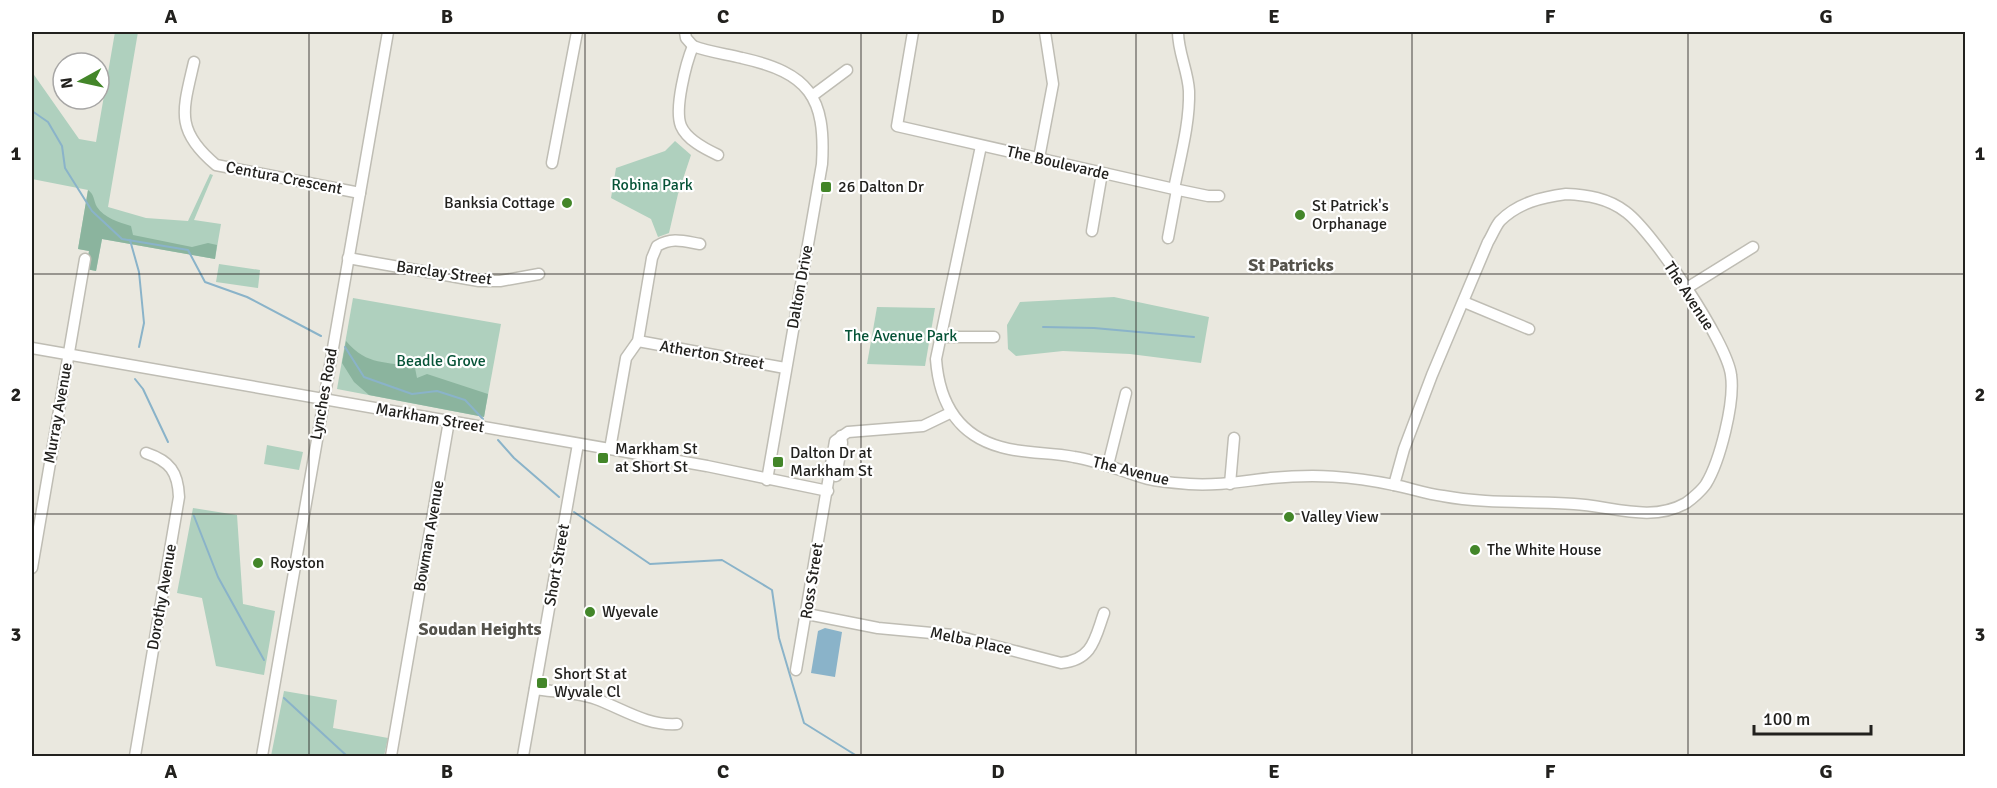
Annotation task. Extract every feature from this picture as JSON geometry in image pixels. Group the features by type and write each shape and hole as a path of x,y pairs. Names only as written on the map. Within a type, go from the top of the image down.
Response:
{"street":[{"name":"Lynches Road","path":"262,756 388,32"},
{"path":"552,163 577,32"},
{"path":"685,32 686,38 693,46 686,64 678,113 681,126 688,137 718,155"},
{"name":"The Boulevarde","path":"913,32 897,126 1175,189 1219,196"},
{"path":"1039,158 1053,84 1045,32"},
{"path":"1168,238 1189,94 1178,45 1178,32"},
{"name":"Dalton Drive","path":"693,46 773,65 794,77 812,96 819,112 824,137 822,164 767,480"},
{"name":"Centura Crescent","path":"194,62 185,102 184,121 189,135 200,151 216,165 360,192"},
{"path":"812,96 847,70"},
{"name":"The Avenue","path":"981,146 936,359 937,377 950,413 980,438 1001,447 1074,457 1108,465 1149,479 1188,484 1317,476 1358,477 1443,497 1577,504 1634,513 1663,511 1686,502 1705,486 1719,457 1732,391 1731,374 1725,352 1687,288 1643,228 1626,212 1608,202 1587,195 1566,194 1543,197 1520,207 1500,222 1488,242 1432,375 1404,449 1394,485"},
{"path":"1092,231 1102,173"},
{"path":"610,449 626,358 638,341 652,258 657,246 666,240 676,239 700,244"},
{"path":"1687,288 1753,247"},
{"name":"Barclay Street","path":"348,258 479,281 500,281 539,274"},
{"name":"Murray Avenue","path":"32,568 85,259"},
{"path":"1464,302 1529,329"},
{"path":"939,337 994,337"},
{"name":"Atherton Street","path":"638,341 785,369"},
{"name":"Markham Street","path":"32,348 707,466 828,491"},
{"path":"1108,465 1126,393"},
{"name":"Ross Street","path":"796,670 835,441 842,435 923,426 950,413"},
{"name":"Bowman Avenue","path":"391,756 449,422"},
{"path":"1230,483 1234,438"},
{"name":"Short Street","path":"523,756 578,444"},
{"name":"Dorothy Avenue","path":"135,756 179,498 178,483 170,466 161,458 146,453"},
{"name":"Melba Place","path":"807,614 878,628 953,634 1061,663 1078,659 1089,651 1104,612"},
{"path":"535,689 594,698 632,715 663,724 676,724"}],"green space":[{"path":"115,32 138,32 108,207 146,218 188,221 210,174 213,175 194,220 221,224 215,259 102,239 96,271 86,269 89,251 78,249 88,190 32,179 32,72 51,99 51,111 59,111 79,139 96,142 101,111 111,111 111,55"},
{"name":"Robina Park","path":"675,141 691,155 678,194 669,233 658,237 651,219 611,198 616,168 665,151"},
{"path":"88,190 100,211 112,219 131,226 133,235 192,247 208,243 217,245 215,259 102,239 96,271 86,269 89,251 78,249"},
{"path":"219,264 260,270 258,288 216,282"},
{"path":"1114,297 1209,317 1201,363 1130,354 1063,351 1016,356 1008,349 1007,325 1020,302"},
{"name":"Beadle Grove","path":"353,298 501,324 484,417 337,389"},
{"name":"The Avenue Park","path":"877,307 935,308 925,366 867,364"},
{"path":"346,341 370,359 415,368 417,378 427,374 488,394 484,417 369,395 354,382 342,363"},
{"path":"267,445 303,452 299,470 264,464"},
{"path":"193,508 237,515 243,604 275,611 264,675 216,666 202,598 177,593"},
{"path":"284,691 337,700 333,728 388,738 384,756 271,756"}],"water":[{"path":"825,628 842,632 835,677 811,673 818,631"}],"waterway":[{"path":"32,111 48,122 62,146 65,168 92,211 122,239 188,250 205,282 247,297 321,336"},
{"path":"130,240 139,272 144,323 139,347"},
{"path":"1043,327 1094,328 1194,337"},
{"path":"345,347 364,377 412,394 437,391 465,400 483,419"},
{"path":"135,379 143,389 168,442"},
{"path":"498,440 514,458 559,497"},
{"path":"574,512 650,564 722,560 772,590 779,638 804,723 857,756"},
{"path":"194,516 218,577 264,660"},
{"path":"284,698 347,756"}],"place":[{"name":"26 Dalton Dr","path":"826,187"},
{"name":"Banksia Cottage","path":"567,203"},
{"name":"St Patrick's Orphanage","path":"1300,215"},
{"name":"Markham St at Short St","path":"603,458"},
{"name":"Dalton Dr at Markham St","path":"778,462"},
{"name":"Valley View","path":"1289,517"},
{"name":"The White House","path":"1475,550"},
{"name":"Royston","path":"258,563"},
{"name":"Wyevale","path":"590,612"},
{"name":"Short St at Wyvale Cl","path":"542,683"}],"district":[{"name":"St Patricks","path":"1291,265"},
{"name":"Soudan Heights","path":"480,629"}]}
